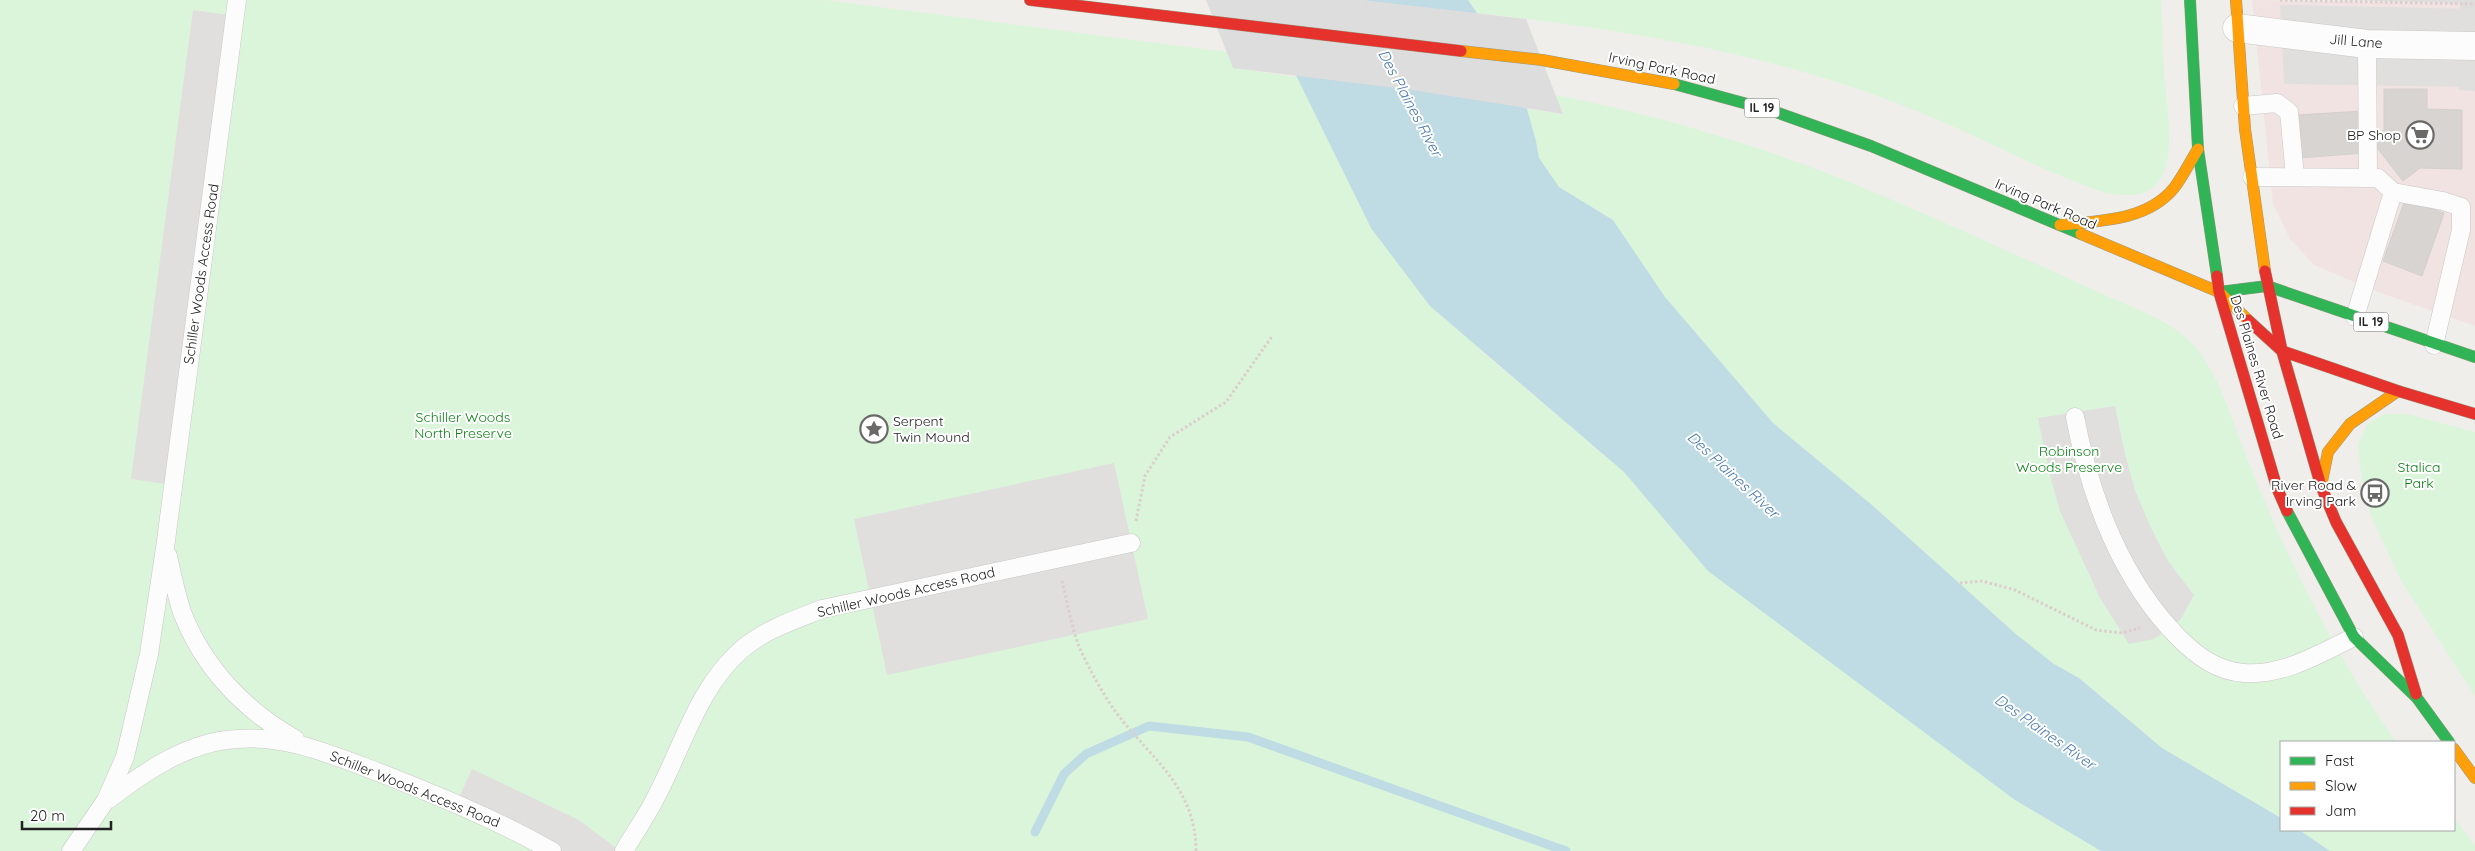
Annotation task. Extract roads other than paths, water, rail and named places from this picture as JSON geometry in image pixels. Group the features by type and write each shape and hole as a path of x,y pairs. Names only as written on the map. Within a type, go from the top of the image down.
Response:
{"main road":[{"name":"Irving Park Road","path":"1030,0 1542,60 1682,85 1772,112 1871,146 2219,292 2282,351 2398,391 2475,414"},
{"name":"Des Plaines River Road","path":"2190,0 2198,149 2219,292 2277,488 2293,523 2354,636 2417,698 2448,741"},
{"name":"Des Plaines River Road","path":"2236,0 2243,106 2252,177 2267,286 2282,351 2320,486 2336,522 2398,635 2417,698"},
{"path":"2056,225 2115,219 2149,207 2172,190 2198,149"},
{"name":"Irving Park Road","path":"2219,292 2267,286 2434,345 2475,357"},
{"path":"2320,486 2328,452 2350,424 2398,391"},
{"path":"2455,750 2475,778"}],"street":[{"name":"Jill Lane","path":"2237,28 2367,44 2475,46"}],"lane":[{"name":"Schiller Woods Access Road","path":"71,851 106,800 125,757 137,713 166,548 237,0"},
{"path":"2367,44 2368,178"},
{"path":"2243,106 2277,103 2289,112 2295,177"},
{"path":"2252,177 2378,178 2393,192 2443,201 2461,207 2461,230 2434,345"},
{"path":"2354,317 2393,192"},
{"path":"2075,418 2080,447 2093,488 2112,536 2131,575 2162,621 2198,656 2220,668 2243,673 2266,672 2294,664 2354,636"},
{"name":"Schiller Woods Access Road","path":"624,851 657,796 692,719 715,678 741,650 779,625 822,609 1131,543"},
{"name":"Schiller Woods Access Road","path":"166,548 182,611 195,641 214,670 241,700 267,723 304,744 457,802 508,826 552,851"},
{"name":"Schiller Woods Access Road","path":"106,800 146,771 188,751 225,740 263,738 304,744"}],"water":[{"name":"Des Plaines River","path":"1259,0 1468,0 1477,13 1527,109 1539,158 1559,187 1613,220 1665,297 1773,423 1872,505 2017,635 2054,664 2079,678 2162,748 2280,817 2280,831 2300,831 2330,851 2101,851 2015,800 1708,571 1624,472 1430,306 1371,228"}],"waterway":[{"path":"1035,832 1064,774 1086,754 1149,726 1248,737 1566,851"}],"place":[{"name":"BP Shop","path":"2420,135"},
{"name":"Serpent Twin Mound","path":"874,429"},
{"name":"River Road & Irving Park","path":"2375,493"}],"park label":[{"name":"Schiller Woods North Preserve","path":"463,426"},
{"name":"Robinson Woods Preserve","path":"2069,460"},
{"name":"Stalica Park","path":"2419,476"}]}
